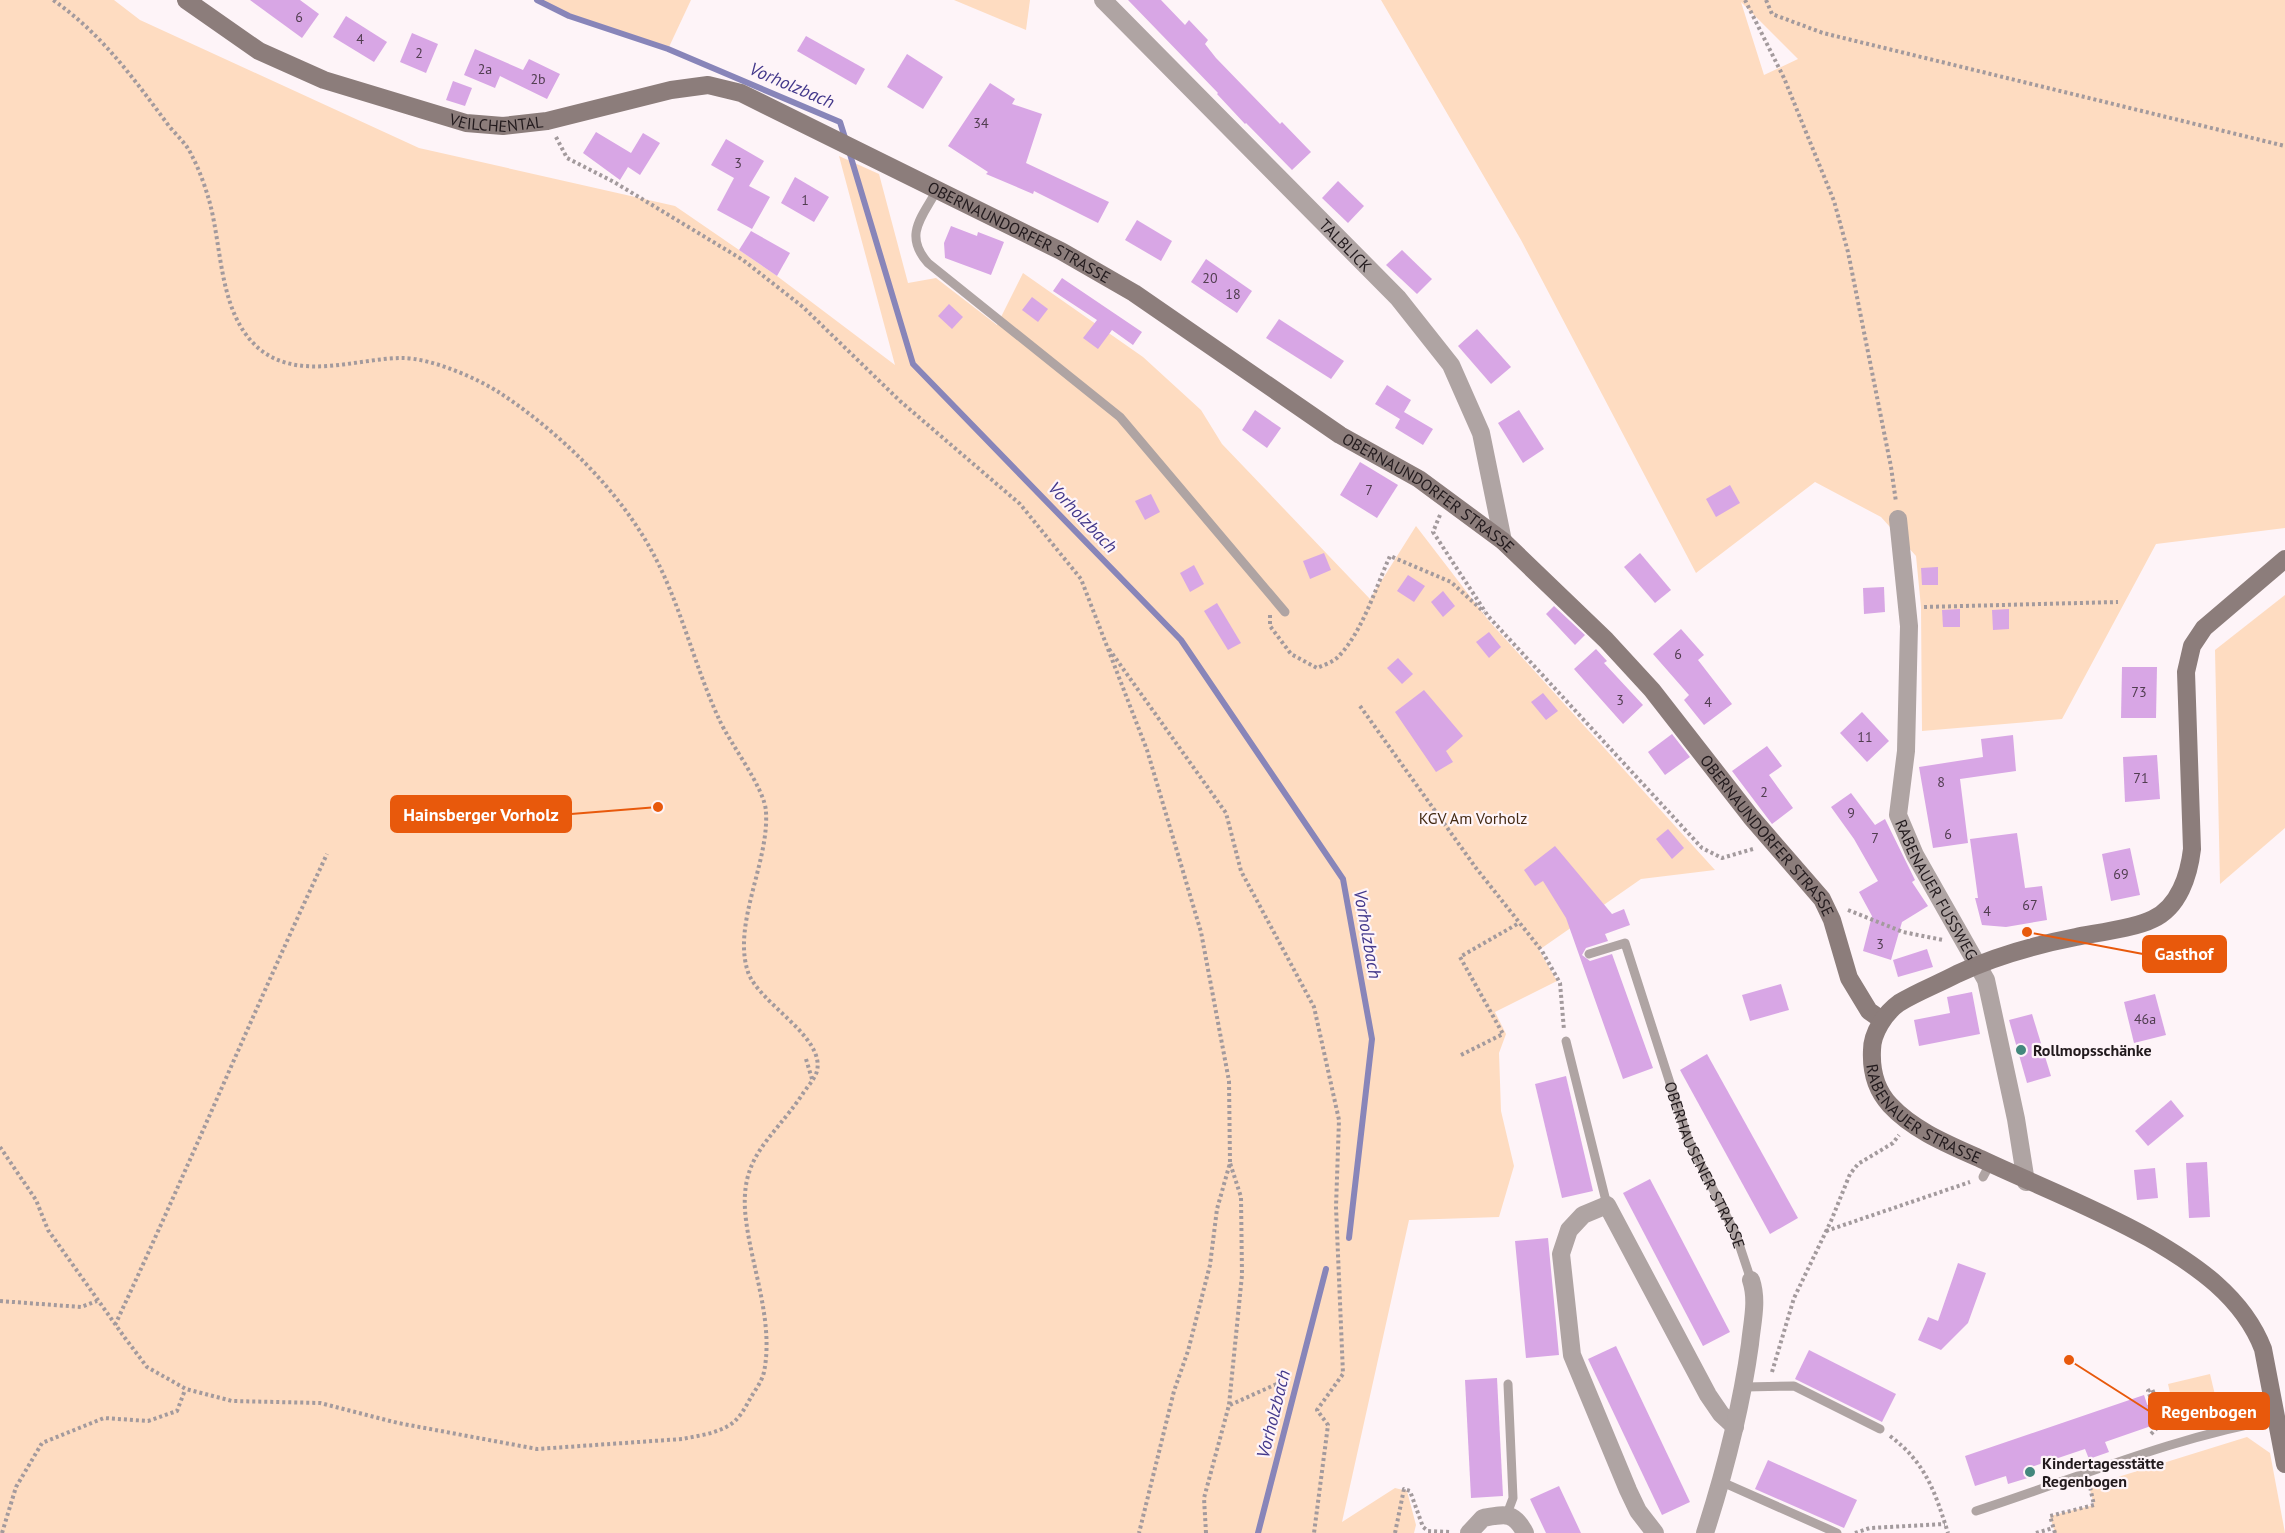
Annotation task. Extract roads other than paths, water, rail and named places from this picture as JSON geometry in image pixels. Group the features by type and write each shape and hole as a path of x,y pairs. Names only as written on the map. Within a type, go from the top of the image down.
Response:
{"street":[{"name":"VEILCHENTAL","path":"186,0 259,51 324,80 466,123 503,126 547,121 671,90 708,85 741,93 822,132"},
{"name":"TALBLICK","path":"1103,0 1398,298 1451,365 1481,433 1503,541"},
{"name":"OBERNAUNDORFER STRASSE","path":"822,132 1061,251 1134,293 1340,435 1450,500 1503,541 1606,640 1652,690 1770,839 1822,899 1832,920 1849,978 1869,1011 1882,1020"},
{"name":"RABENAUER FUSSWEG","path":"1898,519 1907,607 1906,752 1898,815 1915,855 1979,964 1986,980 2016,1119 2026,1182"},
{"name":"RABENAUER STRASSE","path":"2285,559 2215,616 2192,646 2186,672 2192,849 2189,870 2172,905 2153,920 2024,949 1979,964 1898,1004 1882,1020 1872,1045 1872,1065 1878,1088 1888,1104 1907,1122 1986,1171 2026,1182 2148,1238 2198,1269 2234,1301 2257,1334 2263,1349 2285,1464"},
{"path":"1655,1533 1638,1511 1628,1490 1572,1355 1561,1254 1569,1230 1582,1215 1606,1205 1708,1395 1721,1414 1736,1427"},
{"name":"OBERHAUSENER STRASSE","path":"1705,1533 1722,1482 1736,1427 1753,1386 1756,1295 1751,1280"},
{"path":"1461,1533 1483,1518 1507,1514 1519,1520 1525,1533"}],"lane":[{"path":"937,190 917,226 914,241 919,254 1120,417 1285,612"},
{"name":"OBERHAUSENER STRASSE","path":"1589,954 1625,943 1688,1139 1736,1235 1751,1280"},
{"path":"1566,1041 1606,1205"},
{"path":"1507,1514 1513,1498 1508,1384"},
{"path":"1753,1386 1794,1386 1880,1429"},
{"path":"1976,1511 2055,1485 2086,1472 2245,1424 2277,1419"},
{"path":"1722,1482 1837,1533"}],"waterway":[{"name":"Vorholzbach","path":"537,0 569,16 668,49 840,122 846,141"},
{"name":"Vorholzbach","path":"849,151 913,364 1181,640 1343,879 1372,1039 1349,1238"},
{"name":"Vorholzbach","path":"1258,1533 1326,1269"}],"place":[{"name":"Hainsberger Vorholz","path":"658,807"},
{"name":"Gasthof","path":"2027,932"},
{"name":"Rollmopsschänke","path":"2021,1050"},
{"name":"Regenbogen","path":"2069,1360"},
{"name":"Kindertagesstätte Regenbogen","path":"2030,1472"}],"park label":[{"name":"KGV Am Vorholz","path":"1473,818"}]}
